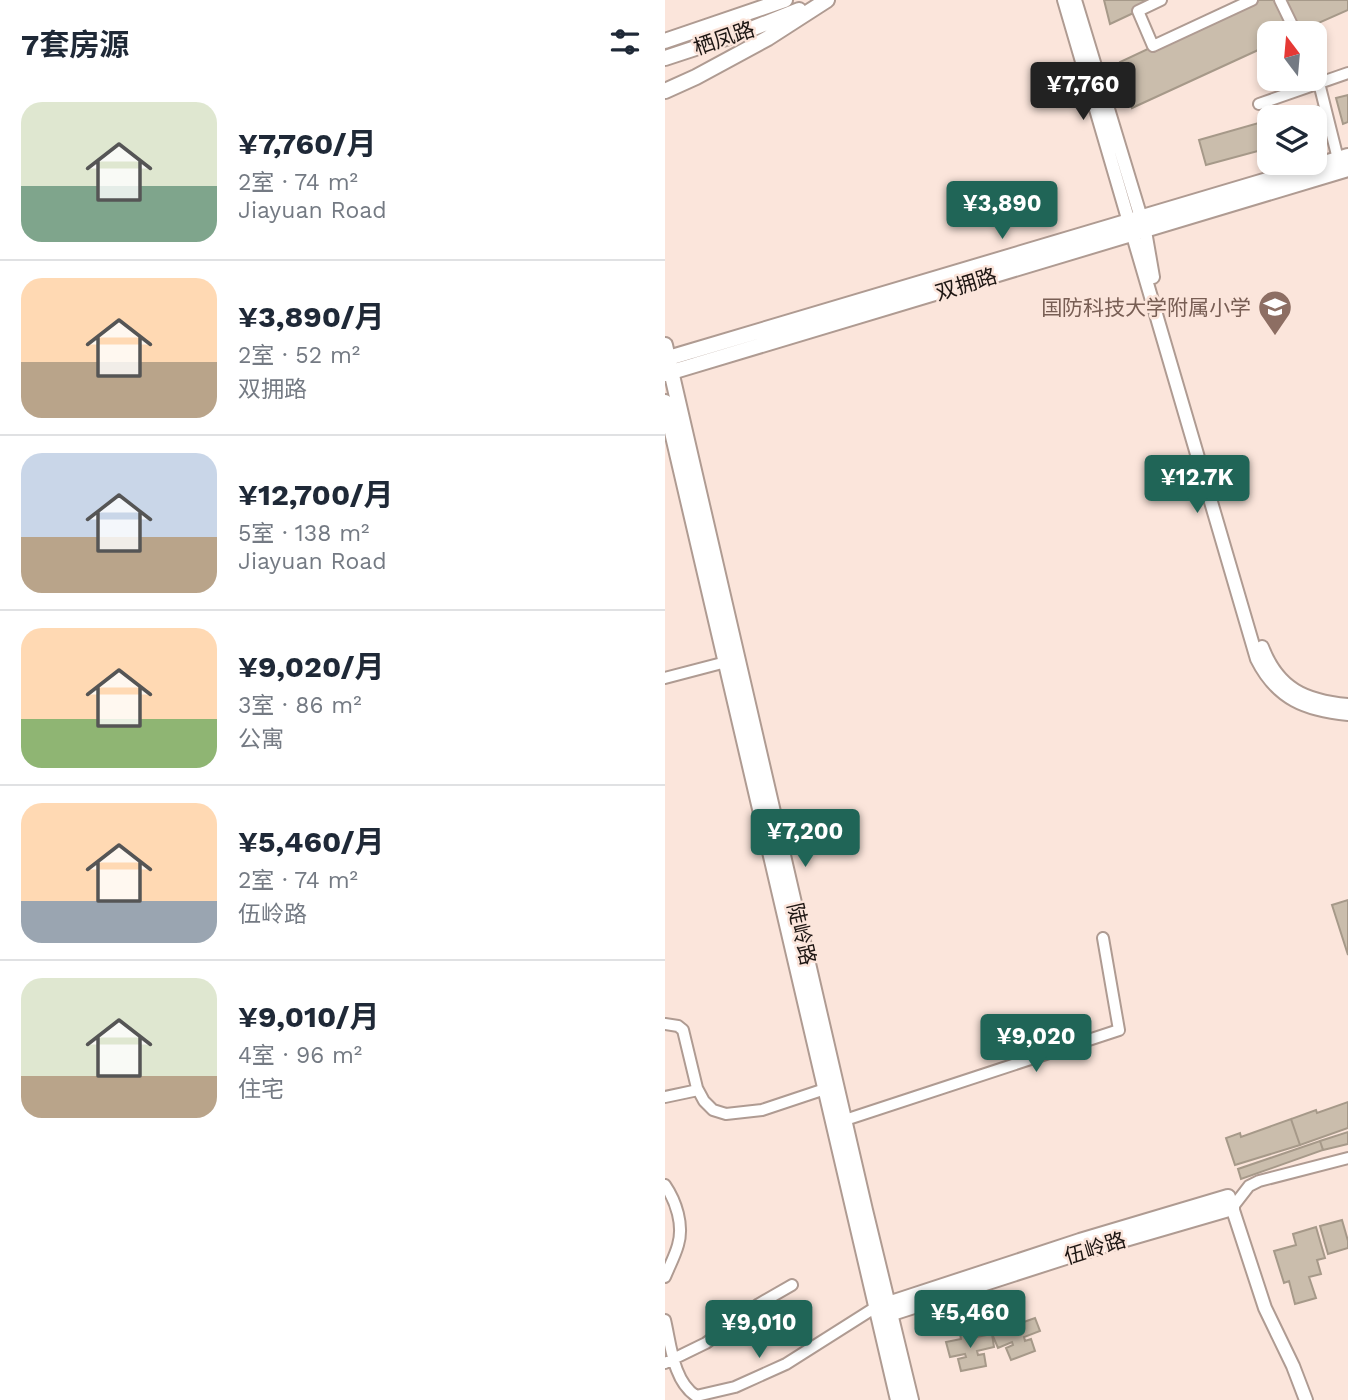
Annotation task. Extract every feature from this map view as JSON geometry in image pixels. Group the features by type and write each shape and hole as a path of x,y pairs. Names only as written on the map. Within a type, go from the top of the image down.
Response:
{"main road":[{"name":"栖凤路","path":"665,41 785,0"},
{"name":"栖凤路","path":"665,58 767,23 820,0"},
{"path":"665,91 768,38 827,0"},
{"name":"双拥路","path":"667,362 1137,226 1345,162"},
{"name":"陡岭路","path":"667,362 883,1311 898,1400"},
{"name":"陡岭路","path":"665,402 825,1089 839,1122"},
{"name":"伍岭路","path":"883,1311 1084,1251 1227,1203"},
{"name":"陡岭路","path":"883,1311 911,1400"}],"street":[{"path":"1064,0 1137,226 1252,618 1266,657 1277,675 1300,694 1312,699 1348,705"},
{"path":"1075,0 1257,659 1270,681 1294,701 1310,708 1348,714"},
{"path":"1161,0 1138,11 1153,46 1252,0"},
{"path":"1280,0 1290,21"},
{"path":"1327,76 1348,73"},
{"path":"1259,104 1288,91"},
{"path":"1321,91 1345,162"},
{"path":"665,678 726,663"},
{"path":"839,1122 1119,1030 1103,938"},
{"path":"665,1024 678,1026 683,1030 698,1090 713,1110 726,1114 762,1110 825,1089"},
{"path":"665,1097 698,1090"},
{"path":"1227,1203 1259,1181 1348,1158"},
{"path":"665,1185 674,1202 680,1233 678,1246 665,1277"},
{"path":"1227,1203 1252,1290 1300,1400"},
{"path":"1227,1203 1265,1308 1306,1400"},
{"path":"670,1361 706,1343 759,1304 792,1285"},
{"path":"665,1320 670,1361 692,1397 735,1387 759,1377 883,1311"}],"building":[{"path":"1104,0 1161,0 1110,24"},
{"path":"1252,0 1280,0 1289,21 1257,21 1257,51 1132,108 1120,62"},
{"path":"1280,0 1348,0 1348,10 1323,21 1290,21"},
{"path":"1348,95 1348,122 1343,124 1336,98"},
{"path":"1257,123 1257,151 1206,165 1199,140"},
{"path":"1348,900 1348,955 1332,905"},
{"path":"1348,1102 1348,1128 1300,1145 1291,1119"},
{"path":"1291,1119 1300,1145 1235,1165 1226,1138 1240,1133 1241,1137"},
{"path":"1348,1132 1348,1144 1323,1150 1320,1141"},
{"path":"1320,1141 1323,1150 1241,1179 1238,1169"},
{"path":"1342,1220 1348,1248 1328,1254 1320,1226"},
{"path":"1316,1227 1325,1258 1317,1260 1321,1274 1309,1277 1316,1298 1295,1304 1289,1281 1284,1283 1274,1251 1296,1245 1293,1234"},
{"path":"1018,1318 1021,1323 1035,1318 1040,1331 1024,1337 1025,1341 1031,1339 1035,1351 1011,1360 1006,1348 1013,1345 1012,1342 998,1348 992,1334 1005,1328 1004,1324"},
{"path":"975,1331 976,1337 992,1334 994,1347 977,1351 978,1355 984,1354 986,1366 961,1371 958,1359 966,1357 965,1354 950,1357 946,1342 961,1339 960,1334"}],"place":[{"name":"国防科技大学附属小学","path":"1275,337"}]}
